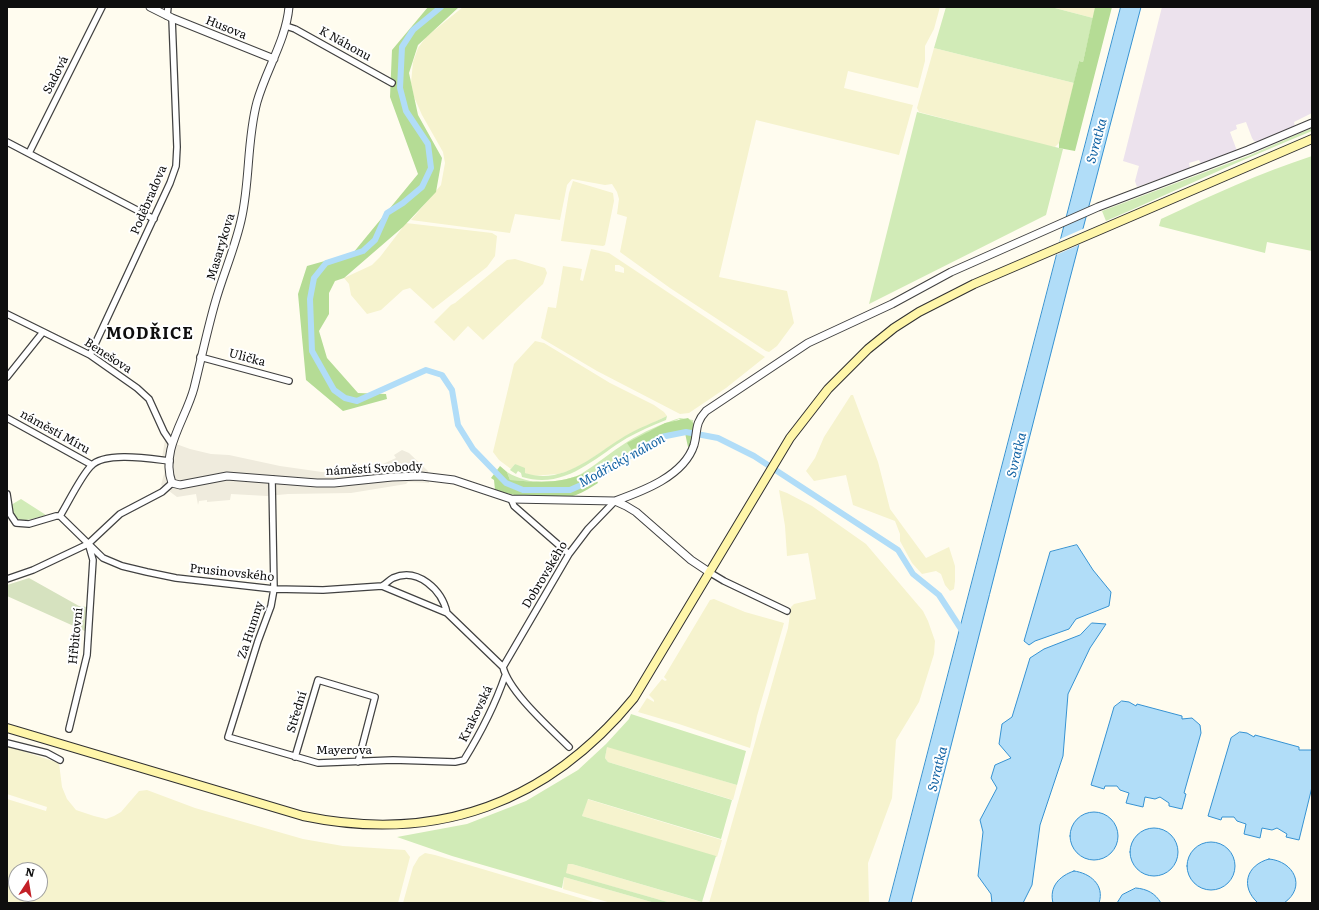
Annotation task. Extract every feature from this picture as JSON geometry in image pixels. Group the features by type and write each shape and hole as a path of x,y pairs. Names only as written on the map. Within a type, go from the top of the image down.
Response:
{"main road":[{"path":"7,728 303,816 329,821 357,825 390,825 423,822 454,816 490,806 535,784 567,764 597,739 634,698 765,478 801,423 828,389 868,349 894,328 945,298 1048,251 1312,139"}],"street":[{"name":"Sadová","path":"29,153 102,7"},
{"name":"Husova","path":"150,7 169,17 274,59"},
{"name":"Poděbradova","path":"90,355 154,219 176,166 177,147 168,7"},
{"name":"Masarykova","path":"172,444 194,389 200,357 215,301 238,233 242,214 250,139 256,110 262,87 286,26 289,7"},
{"name":"K Náhonu","path":"286,26 295,29 392,83"},
{"path":"615,501 641,492 667,477 687,460 694,444 696,426 699,418 710,408 808,343 892,304 951,272 1060,223 1248,150 1312,123"},
{"path":"7,142 154,219"},
{"name":"Benešova","path":"7,314 90,355 148,399 164,432 172,444"},
{"path":"7,377 43,332"},
{"name":"Ulička","path":"200,357 289,381"},
{"name":"náměstí Míru","path":"7,418 92,465"},
{"path":"7,579 33,570 88,544 120,514 162,492 172,483 170,477 170,461 172,444"},
{"name":"náměstí Míru","path":"60,516 92,465 106,460 127,457 170,461"},
{"name":"náměstí Svobody","path":"172,483 180,485 227,476 334,483 392,477 421,476 454,480 511,499 615,501"},
{"name":"Za Humny","path":"228,737 258,641 271,606 274,589 272,479"},
{"path":"7,494 12,520 21,525 60,516"},
{"path":"511,499 514,506 569,554"},
{"path":"615,501 636,512 691,560 709,572 724,581 787,611"},
{"name":"Dobrovského","path":"503,667 569,554 588,529 615,501"},
{"name":"Prusinovského","path":"60,516 103,558 122,566 147,572 176,578 274,589 323,590 382,586 447,613 503,667"},
{"name":"Hřbitovní","path":"69,729 87,655 93,560 88,544"},
{"name":"Prusinovského","path":"382,586 393,578 402,576 420,578 431,585 445,602 447,613"},
{"path":"503,667 505,676 523,699 569,746"},
{"name":"Krakovská","path":"464,760 500,691 505,676"},
{"name":"Střední","path":"296,757 318,680 375,697 358,762"},
{"name":"Mayerova","path":"228,737 318,763 393,760 456,762 464,760"},
{"path":"7,743 47,753 60,760"}],"shaded area":[{"path":"463,7 940,7 934,29 925,46 925,61 918,88 848,71 844,88 913,105 899,155 756,120 719,277 787,291 794,323 777,346 769,352 670,288 620,252 627,217 617,214 619,199 612,184 605,185 572,179 567,185 560,220 515,214 510,233 411,220 441,185 445,163 443,152 422,115 414,97 411,83 413,62 418,48 426,37"},
{"path":"1051,7 1095,7 1093,18"},
{"path":"1162,7 1312,7 1312,113 1294,122 1295,127 1260,143 1254,141 1252,138 1246,122 1236,125 1237,129 1230,132 1237,151 1201,164 1199,160 1189,163 1190,168 1137,187 1135,181 1139,166 1123,161"},
{"path":"934,48 1074,83 1059,143 1055,147 1044,145 919,112 917,108"},
{"path":"573,181 613,193 614,201 605,245 603,246 561,241 569,193"},
{"path":"406,223 492,233 497,236 495,256 487,267 433,309 410,288 403,290 381,310 367,314 351,295 349,284 344,278 372,265"},
{"path":"591,249 609,253 765,357 726,388 689,413 680,414 597,371 541,338 548,307 556,308 563,266 582,269 580,280 583,281","holes":["615,265 619,265 624,268 624,273 615,271"]},
{"path":"515,259 545,268 547,273 543,284 483,340 468,326 454,341 434,322 451,305 507,260"},
{"path":"535,341 544,343 610,383 654,405 667,416 626,436 586,462 569,471 558,474 532,476 525,473 515,464 511,469 499,460 493,452 514,364"},
{"path":"851,395 853,395 878,462 890,509 926,558 949,547 955,566 954,589 950,591 945,585 941,574 936,571 922,574 912,563 900,541 900,534 895,521 853,505 846,475 814,481 806,471 815,458 824,437"},
{"path":"165,440 190,449 211,454 229,455 280,466 329,473 343,473 372,469 396,458 394,455 402,450 409,453 428,471 429,483 408,482 406,484 351,493 288,494 267,496 231,494 230,500 207,502 207,500 199,501 198,505 196,494 177,497 161,485 164,474 164,464 162,458"},
{"path":"779,490 812,506 866,544 923,611 935,641 934,654 919,702 896,740 892,798 868,863 869,903 709,903 788,628 791,607 794,604 816,599 808,553 787,556 785,526"},
{"path":"714,599 745,612 784,623 757,716 750,748 638,712 647,698 654,702 649,695 662,679 665,681 667,680 664,677 710,600"},
{"path":"7,746 59,763 62,787 67,799 76,810 94,816 106,819 114,816 121,812 139,791 147,790 195,808 303,839 343,846 405,850 410,857 398,903 7,903 7,799 46,811 47,807 7,794"},
{"path":"607,746 737,785 733,800 608,762 605,758"},
{"path":"587,799 722,840 717,857 582,816"},
{"path":"425,853 597,903 403,903 413,867 419,857"},
{"path":"568,864 705,903 671,903 565,873"},
{"path":"564,877 655,903 611,903 563,889"}],"green space":[{"path":"428,7 459,7 418,45 409,73 418,115 442,158 436,192 403,227 344,278 335,281 329,293 329,314 319,331 327,358 358,393 386,394 387,399 343,411 306,380 298,294 307,266 353,253 418,174 390,97 392,50"},
{"path":"946,7 1051,7 1093,18 1083,62 1079,61 1074,83 934,48"},
{"path":"1095,7 1112,7 1075,151 1059,148 1079,61 1083,62"},
{"path":"917,112 1063,149 1046,215 869,304"},
{"path":"1312,128 1312,131 1106,221 1102,211 1248,156"},
{"path":"1312,156 1312,251 1267,242 1265,253 1159,226 1161,219 1198,202 1254,177"},
{"path":"667,416 666,420 627,438 591,463 565,476 538,480 522,477 521,473 518,471 516,474 510,470 515,464 525,468 525,473 539,476 565,472 590,459 630,433"},
{"path":"680,418 693,420 694,431 679,419 648,432 633,452 595,477 588,471 582,473 627,442 659,426"},
{"path":"688,418 694,424 693,444 688,447 685,433 661,438 596,479 598,483 576,495 557,499 547,499 524,497 495,490 494,480 491,478 500,466 507,472 510,480 540,482 559,481 569,479 588,471 595,476 633,452 627,443 665,423"},
{"path":"507,472 515,476 534,482 510,480"},
{"path":"21,499 46,515 29,520 15,517 11,505"},
{"path":"29,578 79,606 87,607 87,632 7,596 7,585"},
{"path":"631,714 746,751 737,785 607,747 605,758 608,762 732,800 721,839 588,799 582,816 716,856 702,902 572,864 568,864 566,873 671,903 655,903 564,877 562,888 452,856 397,837 467,824 526,801 578,770 606,744 629,719"}],"water":[{"name":"Svratka","path":"1121,7 1141,7 1068,286 911,903 889,903"},
{"path":"1077,545 1093,570 1111,592 1109,606 1076,619 1069,629 1035,641 1029,645 1024,641 1050,552"},
{"path":"1092,623 1106,624 1090,648 1068,694 1063,756 1040,825 1032,885 1023,903 992,903 991,894 978,876 983,832 980,820 997,788 991,778 995,765 1011,758 999,744 1002,724 1012,717 1030,658 1044,649 1080,635"},
{"path":"1122,701 1129,702 1136,706 1137,704 1182,716 1182,719 1192,718 1200,725 1201,733 1184,793 1186,794 1182,809 1169,806 1169,803 1160,797 1155,799 1145,797 1143,807 1126,803 1129,793 1120,790 1117,786 1105,786 1104,789 1091,785 1114,707"},
{"path":"1240,732 1247,733 1254,737 1255,735 1299,747 1299,750 1312,750 1312,787 1299,840 1286,837 1287,834 1277,828 1272,830 1262,828 1260,838 1244,834 1246,824 1237,821 1234,817 1222,817 1221,820 1208,816 1231,738"},
{"path":"1089,812 1099,812 1111,819 1118,831 1118,841 1111,853 1099,860 1089,860 1081,856 1074,849 1070,841 1070,831 1074,823 1081,816"},
{"path":"1149,828 1159,828 1171,835 1178,847 1178,857 1171,869 1159,876 1149,876 1141,872 1134,865 1130,857 1130,847 1134,839 1141,832"},
{"path":"1206,842 1216,842 1228,849 1235,861 1235,871 1228,883 1216,890 1206,890 1198,886 1191,879 1187,871 1187,861 1191,853 1198,846"},
{"path":"1269,859 1285,864 1294,876 1296,883 1295,890 1291,897 1284,903 1258,903 1252,897 1249,890 1248,877 1251,871 1261,862"},
{"path":"1074,871 1086,874 1095,881 1100,891 1099,903 1053,903 1052,892 1056,883 1064,876"},
{"path":"1136,888 1144,889 1150,892 1161,903 1117,903 1122,895"}],"pier":[{"path":"1085,228 1081,244 1056,255 1060,239"}],"waterway":[{"name":"Modřický náhon","path":"441,7 413,30 402,47 400,88 406,111 428,144 431,168 422,187 403,203 387,213 375,240 363,251 326,263 314,278 310,299 312,351 334,390 345,398 357,401 426,370 442,375 452,390 458,425 473,449 506,483 523,490 570,490 588,482 661,437 686,432 718,438 754,456 898,550 913,574 939,595 965,635"}],"district":[{"name":"MODŘICE","path":"150,334"}]}
